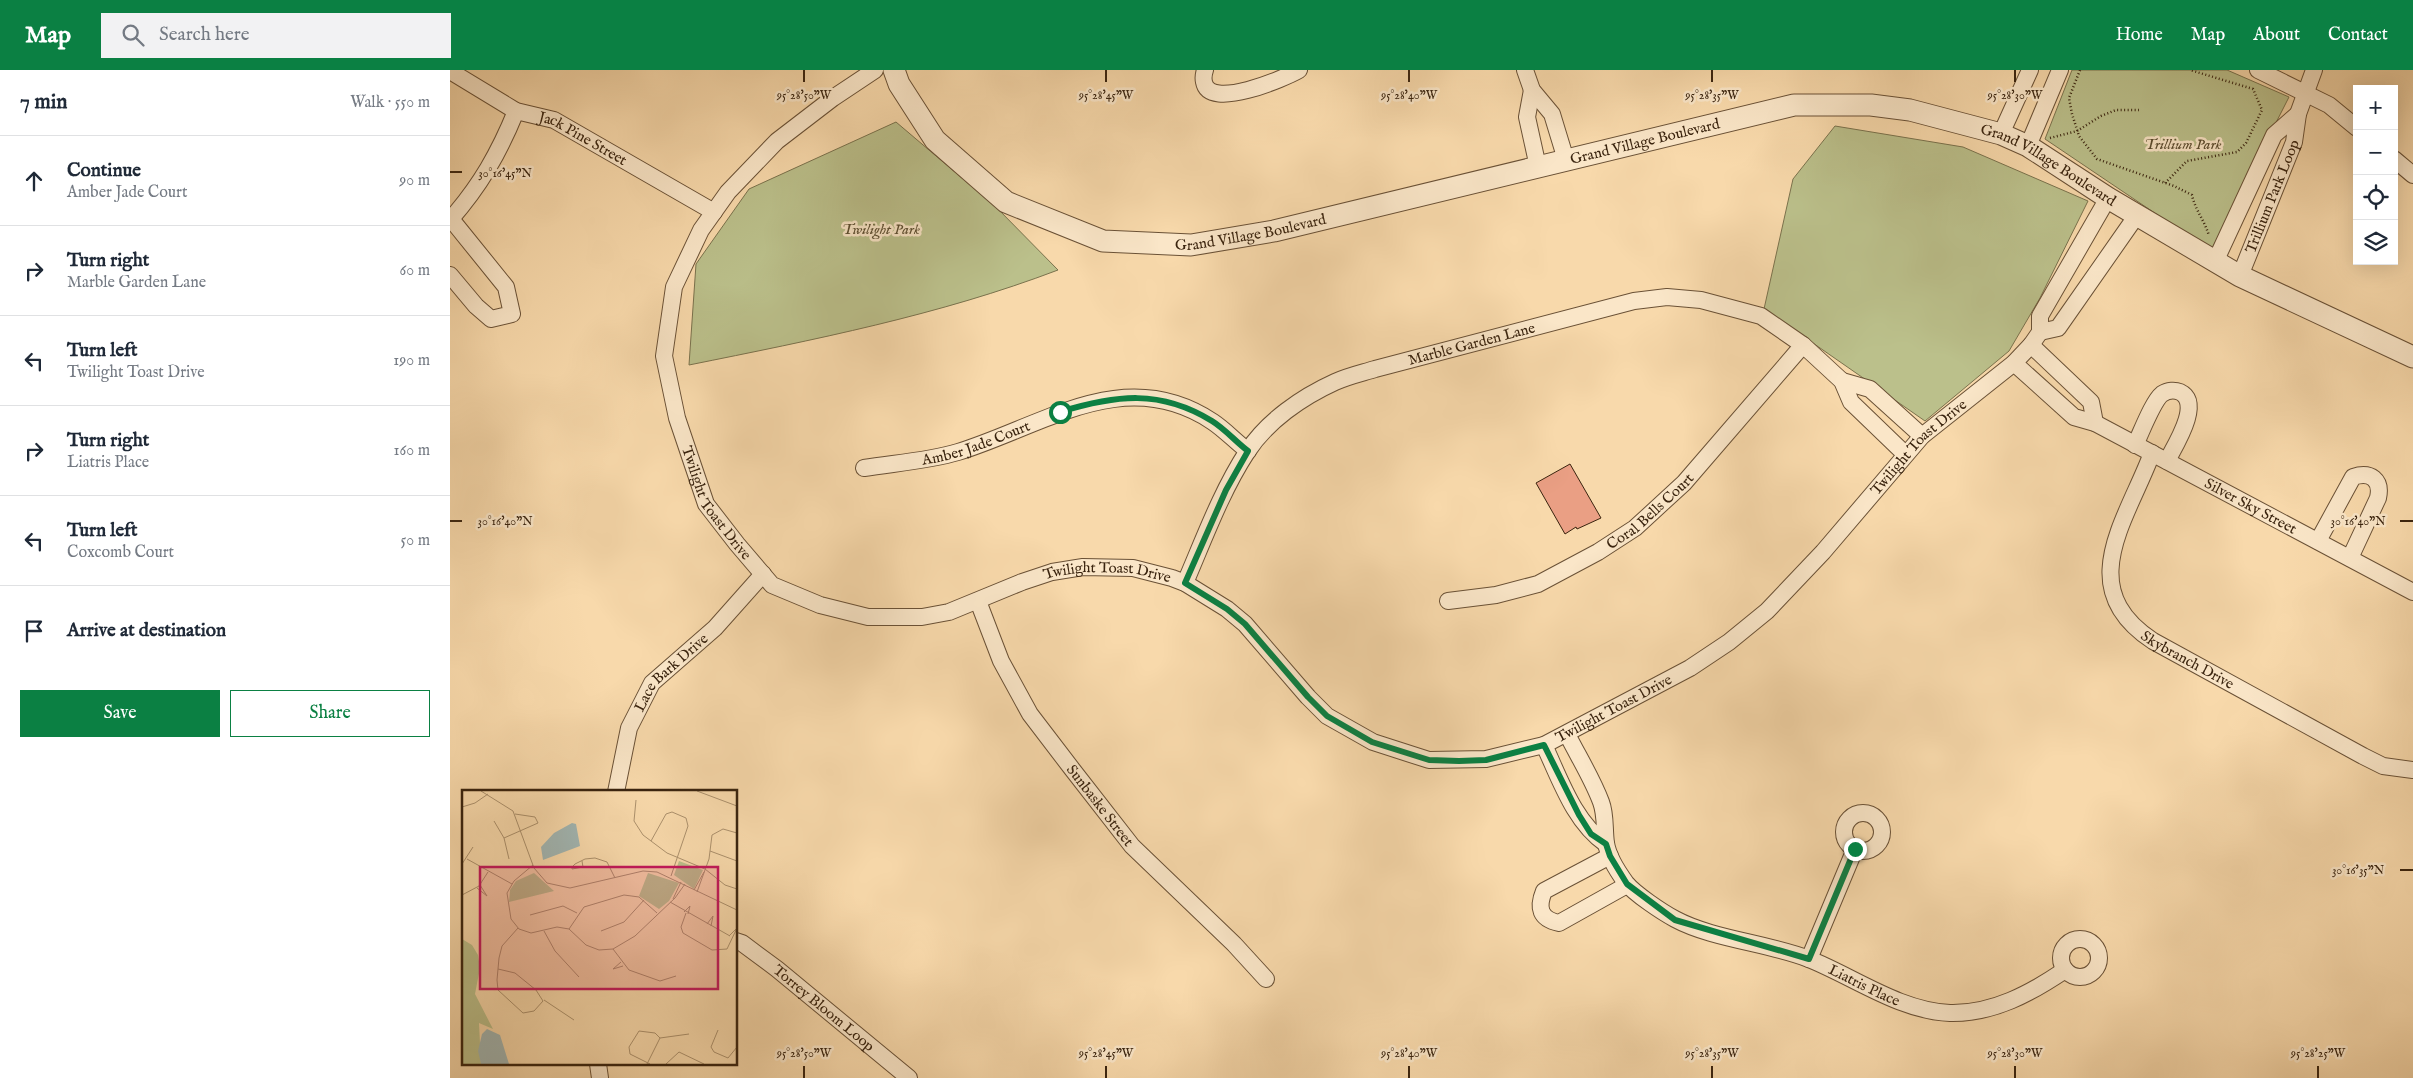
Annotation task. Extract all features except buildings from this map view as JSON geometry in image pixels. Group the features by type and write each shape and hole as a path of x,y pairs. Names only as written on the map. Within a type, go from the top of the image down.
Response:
{"street":[{"name":"Twilight Toast Drive","path":"875,70 833,98 777,141 728,192 701,230 674,287 664,356 677,418 706,504 772,585 820,605 868,617 922,617 949,612 1022,582 1052,572 1082,567 1133,568 1185,583 1227,609 1245,624 1308,697 1327,716 1372,742 1429,760 1486,760 1544,745 1690,668 1729,642 1767,611 1823,552 1922,436 2014,363 2036,339 2058,328 2137,215"},
{"name":"Grand Village Boulevard","path":"894,70 898,84 934,140 1006,202 1103,241 1191,246 1274,231 1794,105 1870,105 1910,110 2034,143 2108,198 2215,262 2240,276 2413,357"},
{"path":"1205,70 1204,83 1209,90 1221,94 1239,93 1285,78 1299,70"},
{"path":"1525,70 1532,90 1552,114 1566,160"},
{"path":"2001,134 2030,70"},
{"path":"2034,143 2060,70"},
{"path":"2258,70 2329,105 2353,125"},
{"name":"Trillium Park Loop","path":"2240,276 2294,142 2298,114 2314,70"},
{"name":"Jack Pine Street","path":"450,71 516,111 554,120 714,212"},
{"path":"1532,90 1527,117 1538,167"},
{"path":"450,275 476,306 491,319 512,314 506,287 451,220 499,152 516,111"},
{"name":"Trillium Park Loop","path":"2215,262 2274,135 2298,114"},
{"path":"2398,162 2413,175"},
{"path":"2095,423 2091,402 2036,339 2040,316 2108,198"},
{"name":"Marble Garden Lane","path":"1185,583 1226,490 1248,451 1277,419 1305,398 1336,382 1375,368 1634,302 1667,298 1701,300 1761,316 1803,345 1842,381 1851,402 1906,454"},
{"name":"Coral Bells Court","path":"1448,601 1496,595 1538,584 1598,552 1635,528 1684,483 1803,345"},
{"name":"Silver Sky Street","path":"2014,363 2074,417 2095,423 2413,592"},
{"name":"Marble Garden Lane","path":"1842,381 1870,389 1922,436"},
{"path":"2135,445 2161,395 2170,391 2184,394 2188,401 2190,412 2167,461"},
{"name":"Amber Jade Court","path":"864,468 957,453 1070,409 1098,400 1134,396 1175,403 1190,410 1213,422 1248,451"},
{"name":"Skybranch Drive","path":"2152,454 2119,530 2109,571 2116,604 2125,618 2137,630 2153,641 2363,756 2383,766 2413,770"},
{"path":"2318,541 2353,477 2366,474 2372,477 2378,481 2380,489 2378,498 2350,558"},
{"name":"Lace Bark Drive","path":"616,790 629,728 652,683 715,628 763,574"},
{"name":"Sunbaske Street","path":"978,601 1001,661 1030,714 1132,846 1234,944 1266,979"},
{"name":"Liatris Place","path":"1567,734 1601,802 1608,850"},
{"name":"Liatris Place","path":"1544,745 1579,815 1591,834 1608,850 1627,884 1675,920 1809,959 1914,1006 1950,1013 1969,1012 2003,1004 2021,997 2065,970"},
{"path":"1809,959 1855,849"},
{"path":"1608,850 1544,891 1540,902 1544,917 1548,921 1558,924 1627,884"},
{"name":"Torrey Bloom Loop","path":"738,942 777,969 909,1078"}],"path":[{"path":"2080,70 2069,98 2079,136 2097,159 2165,183 2192,195 2194,206 2206,224 2210,240"},
{"path":"2165,183 2187,161 2237,152 2246,143 2262,110 2253,89 2190,70"},
{"path":"2034,143 2077,131 2101,116 2116,110 2139,110"}],"green space":[{"name":"Trillium Park","path":"2072,70 2227,70 2289,97 2211,251 2045,139"},
{"name":"Twilight Park","path":"896,122 995,206 1058,270 968,300 876,325 689,365 696,264 749,189"},
{"path":"1835,126 1963,147 2088,201 2040,298 2009,351 1925,421 1764,309 1793,179"}],"route":[{"path":"1060,412 1098,400 1134,396 1175,403 1213,422 1248,451 1226,490 1185,583 1227,609 1245,624 1308,697 1327,716 1372,742 1429,760 1459,761 1486,760 1544,745 1579,815 1591,834 1606,844 1610,856 1627,884 1675,920 1809,959 1855,849"}]}
